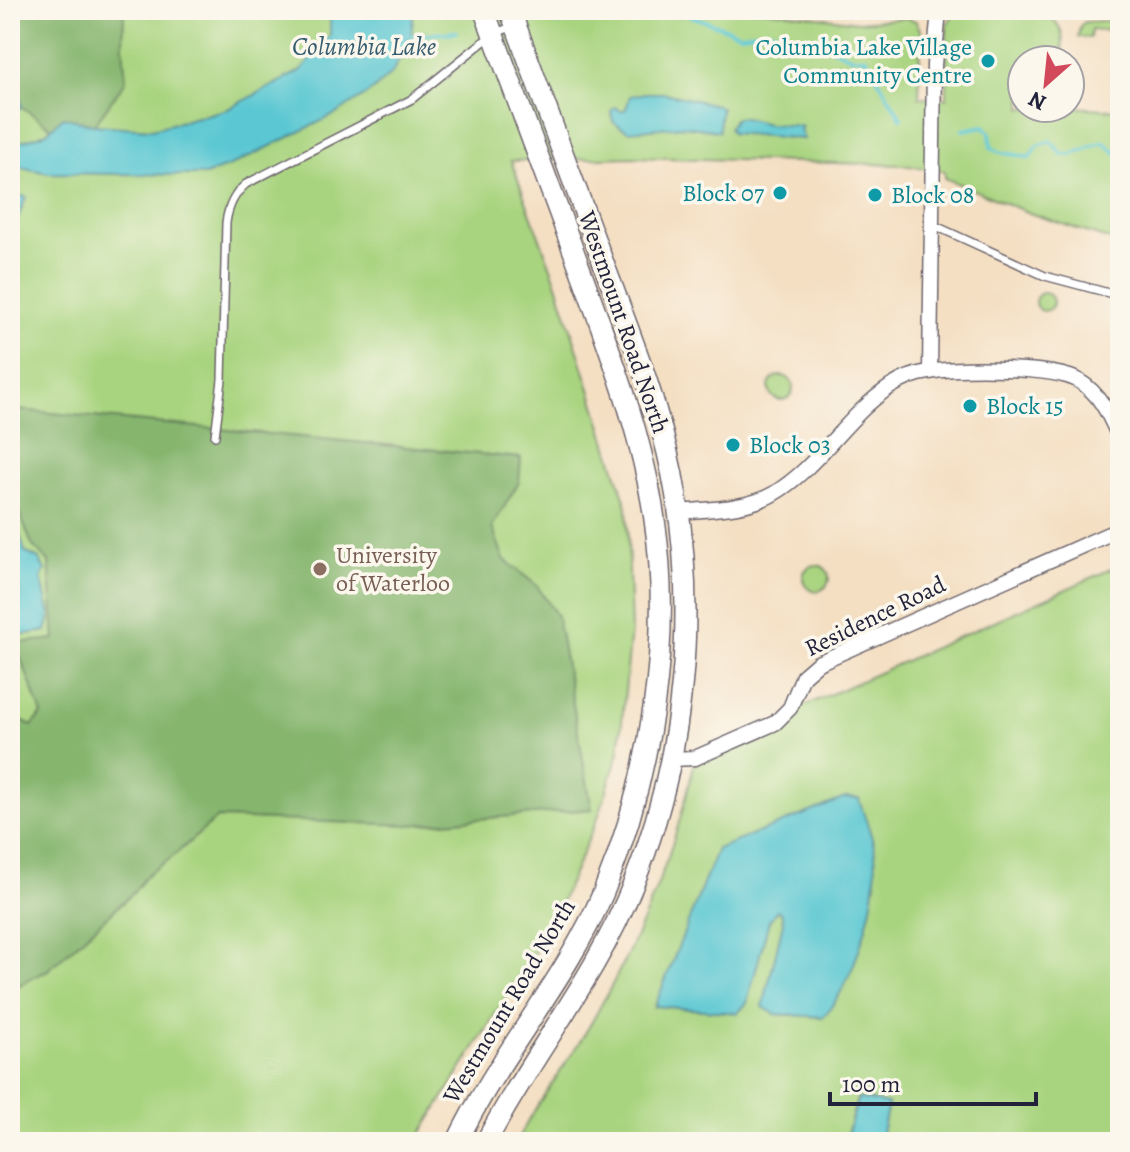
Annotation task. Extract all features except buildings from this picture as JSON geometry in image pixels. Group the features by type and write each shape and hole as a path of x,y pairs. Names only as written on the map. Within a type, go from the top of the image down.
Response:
{"main road":[{"name":"Westmount Road North","path":"457,1142 482,1093 561,974 603,893 621,845 644,769 652,725 660,582 654,517 637,438 615,364 484,10"},
{"name":"Westmount Road North","path":"486,1142 519,1082 583,985 618,920 646,849 671,759 687,604 672,471 650,390 513,18"}],"street":[{"path":"930,371 934,65 939,10"},
{"path":"679,512 749,503 770,496 790,481 885,390 930,371 1045,372 1073,378 1100,399 1120,439"},
{"name":"Residence Road","path":"671,759 700,757 775,723 792,704 803,676 818,663 1120,529"}],"lane":[{"path":"215,436 223,365 226,223 238,190 412,99 513,18"},
{"path":"931,228 940,228 1051,278 1120,296"}],"green space":[{"name":"University of Waterloo","path":"10,10 764,10 858,22 907,18 916,21 921,32 919,97 947,98 947,24 953,15 962,11 1053,19 1062,33 1063,44 1006,44 1006,124 1086,124 1086,108 1120,110 1120,243 1029,213 945,178 945,171 902,165 631,157 511,161 557,284 627,507 631,630 619,752 599,815 551,925 416,1142 10,1142"},
{"path":"10,10 124,10 126,81 94,125 63,117 52,128 22,107 10,51"},
{"path":"1120,20 1120,32 1091,29 1090,38 1078,37 1080,26 1085,22"},
{"path":"1044,293 1053,302 1044,311 1035,302"},
{"path":"781,376 792,383 793,388 786,399 781,400 770,393 769,388 776,377"},
{"path":"10,409 521,458 519,482 492,527 504,559 537,586 557,616 592,809 410,825 217,818 149,873 133,893 48,970 10,990 10,751 16,733 13,717 32,726 42,714 15,643 55,639 49,562 32,545 20,514 10,507"},
{"path":"816,565 825,569 829,578 825,587 816,591 807,587 803,578 807,569"},
{"path":"1120,565 1120,1142 880,1142 888,1104 857,1099 845,1142 516,1142 585,1034 626,958 666,863 694,764 782,727 793,711","holes":["876,884 823,1017 775,1014 783,923 782,914 777,910 769,921 655,1006 687,930"]}],"water":[{"name":"Columbia Lake","path":"330,10 414,10 411,36 392,73 338,113 230,166 205,175 184,175 48,173 10,165 12,149 18,142 46,132 63,117 94,125 152,129 228,109 302,70 330,35"},
{"path":"10,51 22,107 10,113"},
{"path":"664,93 716,105 721,108 719,131 683,126 628,131 613,122 611,111 615,107 621,111 626,109 630,96"},
{"path":"740,117 768,124 802,126 800,130 804,139 732,133 729,128 734,119"},
{"path":"10,194 26,197 10,239"},
{"path":"10,515 15,519 25,552 39,559 45,570 41,578 50,616 46,631 20,635 19,585 10,547"},
{"path":"845,798 859,799 870,833 875,853 873,893 854,962 845,984 823,1017 775,1014 763,1007 783,923 782,914 777,910 769,921 747,1003 738,1013 655,1006 717,849"},
{"path":"858,1098 888,1104 880,1142 845,1142"}],"waterway":[{"path":"556,23 686,14 740,34 770,31 820,43 851,57 865,57 901,118"},
{"path":"411,36 456,32"},
{"path":"963,130 984,126 990,133 991,147 995,150 1029,158 1037,146 1050,141 1063,155 1071,155 1103,142 1120,156"}],"place":[{"name":"Columbia Lake Village Community Centre","path":"988,61"},
{"name":"Block 07","path":"780,193"},
{"name":"Block 08","path":"875,195"},
{"name":"Block 15","path":"970,406"},
{"name":"Block 03","path":"733,445"},
{"name":"University of Waterloo","path":"320,569"}]}
